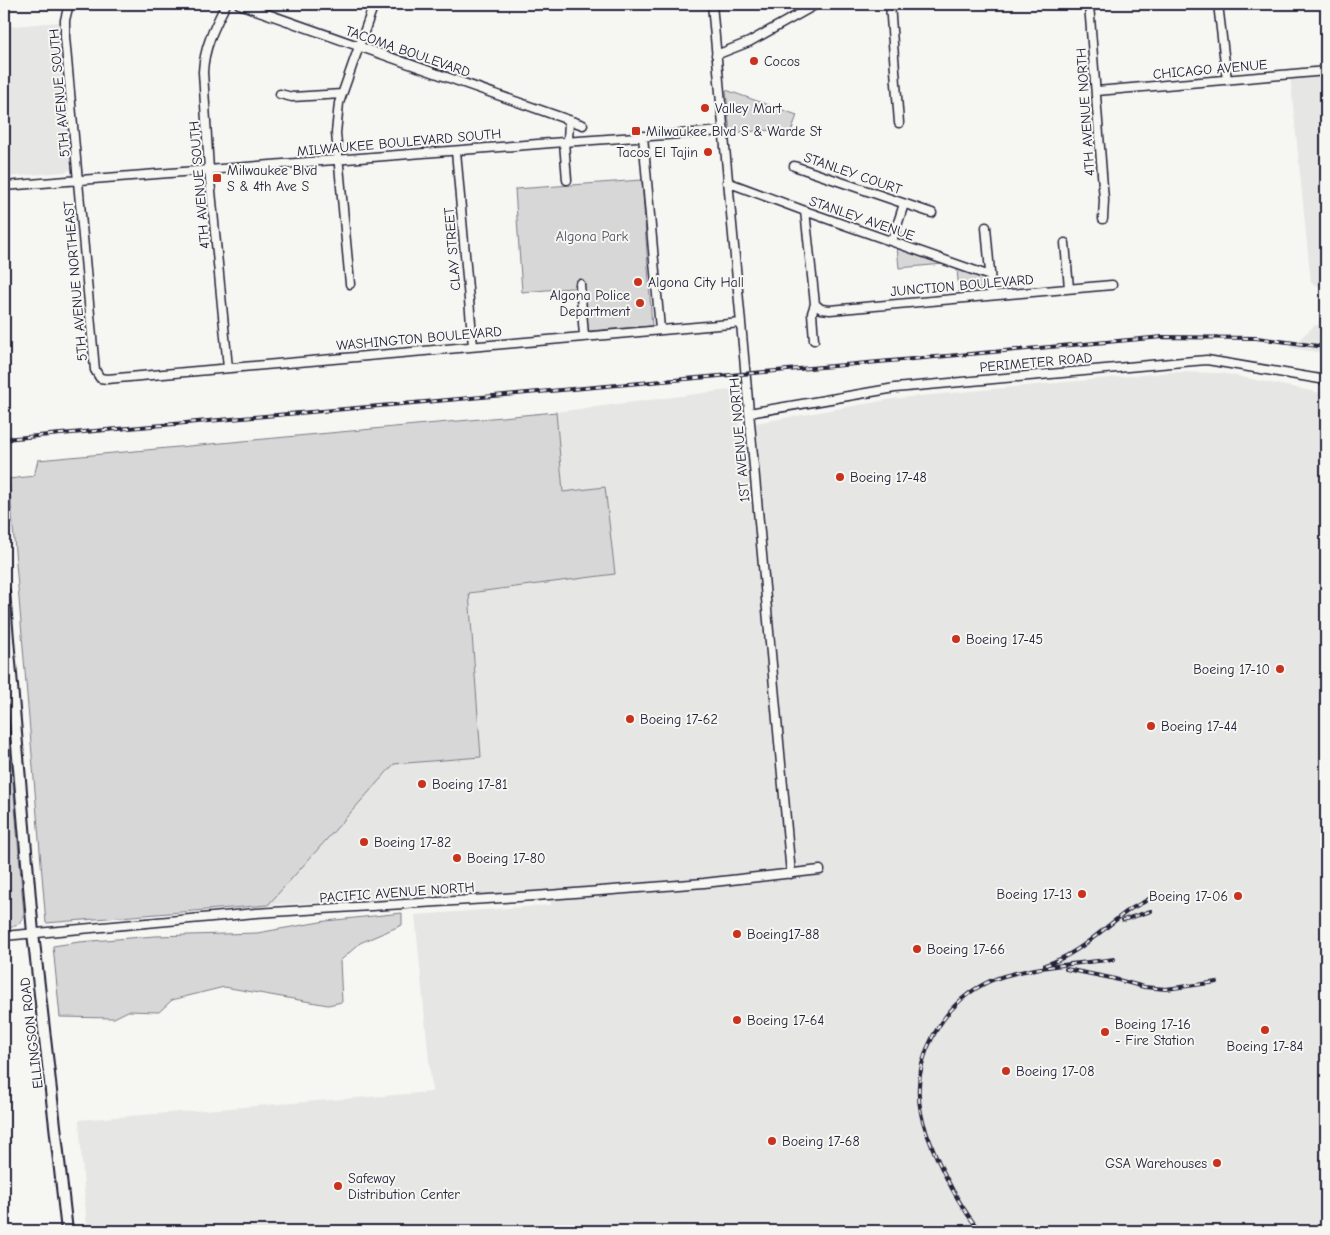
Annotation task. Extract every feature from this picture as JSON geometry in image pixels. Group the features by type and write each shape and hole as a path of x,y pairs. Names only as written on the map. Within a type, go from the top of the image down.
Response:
{"main road":[{"name":"ELLINGSON ROAD","path":"4,592 33,933 66,1231"}],"street":[{"name":"5TH AVENUE SOUTH","path":"69,4 65,30 78,180"},
{"name":"4TH AVENUE SOUTH","path":"226,4 210,36 203,59 203,85 228,368"},
{"name":"TACOMA BOULEVARD","path":"239,4 583,125"},
{"path":"350,284 336,124 342,94 360,48 374,4"},
{"name":"1ST AVENUE NORTH","path":"712,4 792,874"},
{"path":"716,55 749,42 817,4"},
{"path":"890,4 899,123"},
{"name":"4TH AVENUE NORTH","path":"1089,4 1097,91 1104,200 1103,219"},
{"path":"1218,4 1227,80"},
{"name":"CHICAGO AVENUE","path":"1097,91 1326,71"},
{"path":"280,94 292,98 342,94"},
{"path":"567,180 566,141 569,120"},
{"name":"MILWAUKEE BOULEVARD SOUTH","path":"4,186 566,141 723,131"},
{"path":"643,136 660,329"},
{"name":"CLAY STREET","path":"456,151 473,346"},
{"name":"STANLEY COURT","path":"794,166 932,213"},
{"name":"5TH AVENUE NORTHEAST","path":"78,180 95,370 100,378"},
{"name":"STANLEY AVENUE","path":"727,182 805,212 990,276"},
{"name":"STANLEY COURT","path":"892,241 904,204"},
{"path":"805,212 815,304 812,313 814,340"},
{"path":"986,227 992,295"},
{"path":"1065,243 1069,288"},
{"path":"580,284 584,336"},
{"name":"JUNCTION BOULEVARD","path":"815,304 821,309 830,310 1112,285"},
{"name":"WASHINGTON BOULEVARD","path":"100,378 107,379 741,323"},
{"name":"PERIMETER ROAD","path":"749,413 895,388 1194,360 1207,360 1326,380"},
{"name":"PACIFIC AVENUE NORTH","path":"4,936 256,913 535,896 704,883 820,870"}],"shaded area":[{"path":"59,22 72,169 66,172 4,177 4,119 9,118 4,61 4,27"},
{"path":"1326,71 1326,289 1311,283 1290,74"},
{"path":"1315,325 1326,327 1326,353 1290,348"},
{"path":"1172,372 1221,373 1326,394 1326,1231 87,1231 79,1120 432,1092 415,915 551,905 549,891 268,905 394,764 481,756 469,593 615,574 605,488 563,492 556,412 735,389 739,426 899,398"}],"green space":[{"path":"726,90 797,115 791,132 773,130 730,133"},
{"name":"Algona Park","path":"642,180 652,326 588,331 584,287 522,292 515,189"},
{"path":"897,247 943,264 899,268"},
{"path":"957,269 984,278 986,281 985,288 959,292"},
{"path":"556,412 563,492 605,487 615,574 469,593 481,757 394,764 268,905 46,923 9,479 34,476 38,460"},
{"path":"4,674 24,915 17,925 4,928"},
{"path":"402,913 402,925 360,943 340,961 342,1002 328,1005 224,987 172,1000 159,1012 128,1011 114,1018 60,1017 53,946 155,936 257,933 326,921"}],"railway":[{"path":"4,439 1163,337 1256,338 1326,347"},
{"path":"1045,965 1068,955 1129,910 1149,899"},
{"path":"1123,920 1151,911"},
{"path":"980,1231 950,1186 922,1119 919,1093 920,1073 933,1035 957,1003 990,981 1034,969 1114,959"},
{"path":"1066,969 1144,987 1166,989 1217,982"}],"place":[{"name":"Cocos","path":"754,61"},
{"name":"Valley Mart","path":"705,108"},
{"name":"Milwaukee Blvd S & Warde St","path":"636,131"},
{"name":"Tacos El Tajin","path":"708,152"},
{"name":"Milwaukee Blvd S & 4th Ave S","path":"217,178"},
{"name":"Algona City Hall","path":"638,282"},
{"name":"Algona Police Department","path":"640,303"},
{"name":"Boeing 17-48","path":"840,477"},
{"name":"Boeing 17-45","path":"956,639"},
{"name":"Boeing 17-10","path":"1280,669"},
{"name":"Boeing 17-62","path":"630,719"},
{"name":"Boeing 17-44","path":"1151,726"},
{"name":"Boeing 17-81","path":"422,784"},
{"name":"Boeing 17-82","path":"364,842"},
{"name":"Boeing 17-80","path":"457,858"},
{"name":"Boeing 17-13","path":"1082,894"},
{"name":"Boeing 17-06","path":"1238,896"},
{"name":"Boeing17-88","path":"737,934"},
{"name":"Boeing 17-66","path":"917,949"},
{"name":"Boeing 17-64","path":"737,1020"},
{"name":"Boeing 17-84","path":"1265,1030"},
{"name":"Boeing 17-16 - Fire Station","path":"1105,1032"},
{"name":"Boeing 17-08","path":"1006,1071"},
{"name":"Boeing 17-68","path":"772,1141"},
{"name":"GSA Warehouses","path":"1217,1163"},
{"name":"Safeway Distribution Center","path":"338,1186"}]}
